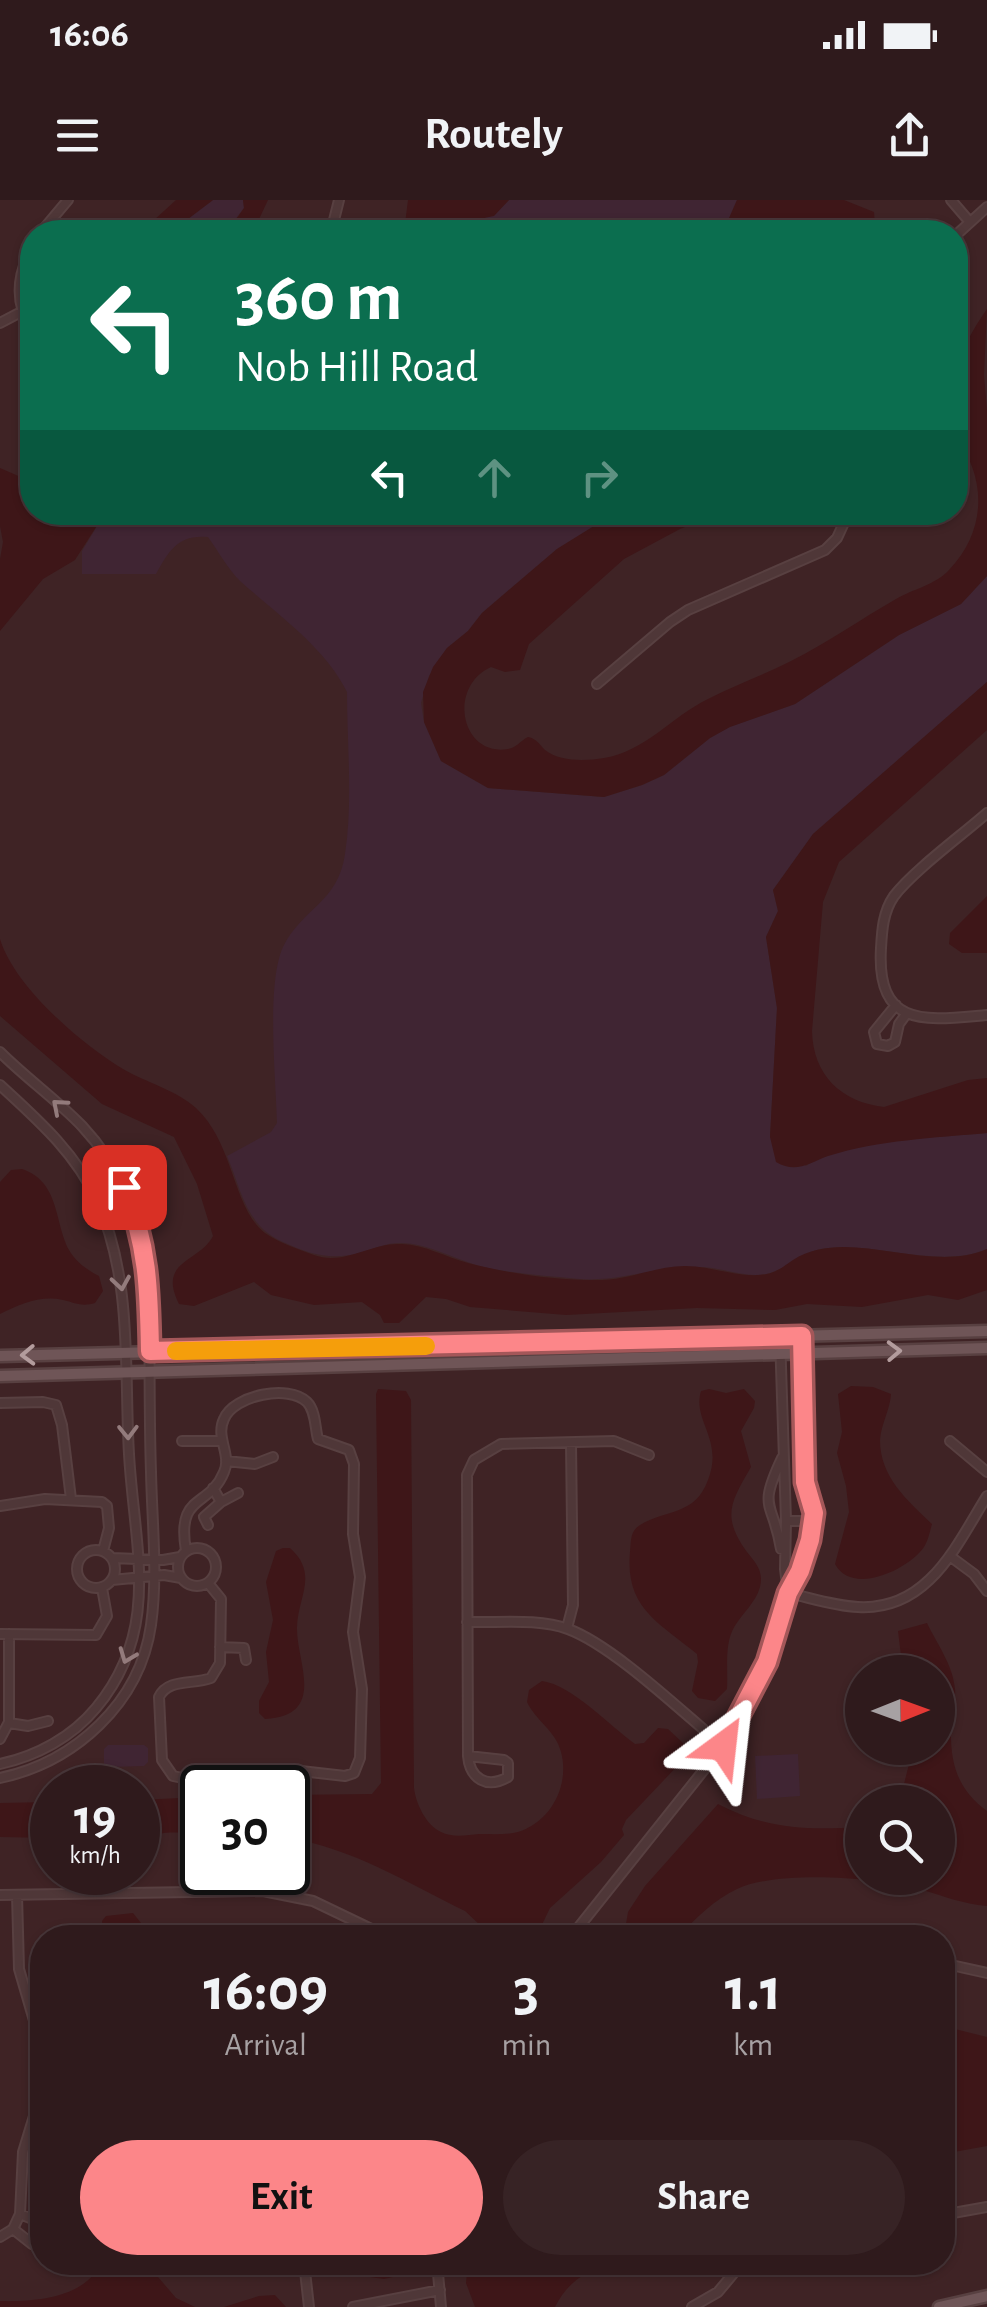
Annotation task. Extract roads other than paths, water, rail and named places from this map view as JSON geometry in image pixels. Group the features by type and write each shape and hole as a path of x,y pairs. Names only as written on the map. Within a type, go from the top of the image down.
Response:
{"main road":[{"path":"0,1356 987,1331"},
{"path":"0,1376 987,1348"},
{"path":"938,2307 987,2296"}],"street":[{"path":"51,220 68,200"},
{"path":"951,200 967,220"},
{"path":"969,222 987,208"},
{"path":"597,684 670,622 825,550 843,525"},
{"path":"987,812 896,894 886,910 882,928 880,969 883,984 901,1009 939,1020 987,1015"},
{"path":"901,1009 895,1042 888,1046 878,1044 874,1032 901,1009"},
{"path":"0,1052 80,1124 108,1158 138,1221 147,1261 153,1560 150,1627 144,1654 117,1704 92,1732 61,1754 29,1770 0,1778"},
{"path":"0,1086 61,1144 97,1200 118,1266 140,1577 137,1627 130,1652 108,1693 85,1720 58,1741 0,1764"},
{"path":"780,1336 785,1569"},
{"path":"580,1925 723,1746 767,1662 788,1593 800,1571 813,1521 804,1454 802,1336"},
{"path":"181,1578 178,1566 183,1554 185,1518 190,1507 224,1473 226,1462 220,1431 228,1412 251,1398 283,1394 306,1400 312,1408 318,1440 340,1445 352,1455 354,1534 360,1577 353,1632 362,1690 360,1758 354,1773 346,1776 266,1771 192,1780 173,1776 162,1760 160,1697 168,1686 210,1678 220,1663 221,1599 208,1583"},
{"path":"0,1403 56,1405 71,1499"},
{"path":"182,1441 222,1441"},
{"path":"950,1441 987,1472"},
{"path":"567,1628 573,1605 571,1442"},
{"path":"468,1756 504,1760 508,1777 502,1781 479,1780 469,1768 468,1756 467,1475 474,1460 501,1444 622,1442 649,1454"},
{"path":"784,1454 804,1454"},
{"path":"784,1454 766,1499 780,1541 788,1593"},
{"path":"226,1462 256,1464 274,1457"},
{"path":"213,1488 221,1502"},
{"path":"208,1525 206,1512 238,1493"},
{"path":"788,1593 838,1604 878,1606 917,1592 951,1558 987,1496"},
{"path":"0,1506 71,1499 92,1500 107,1506 109,1528 102,1551"},
{"path":"786,1522 813,1521"},
{"path":"198,1547 213,1556 216,1573 208,1583 196,1586 181,1578 153,1576 112,1580 102,1588 88,1588 76,1572 84,1554 102,1551 112,1558 139,1561 183,1554 198,1547"},
{"path":"112,1558 112,1580"},
{"path":"951,1558 974,1574 987,1591"},
{"path":"0,1739 9,1723 4,1634 96,1635 107,1616 102,1588"},
{"path":"468,1622 567,1628 617,1660 723,1746"},
{"path":"220,1647 244,1648 246,1660"},
{"path":"9,1723 28,1726 48,1721"},
{"path":"0,1895 263,1890 313,1901 363,1925"},
{"path":"17,1895 19,1969 30,2007"},
{"path":"955,1967 987,1973"},
{"path":"30,2129 23,2152 17,2222 30,2241"},
{"path":"955,2213 987,2207"},
{"path":"0,2237 17,2222 30,2223"},
{"path":"305,2275 309,2307"},
{"path":"438,2275 444,2307"},
{"path":"692,2307 718,2292 732,2275"},
{"path":"353,2307 440,2290"}]}
